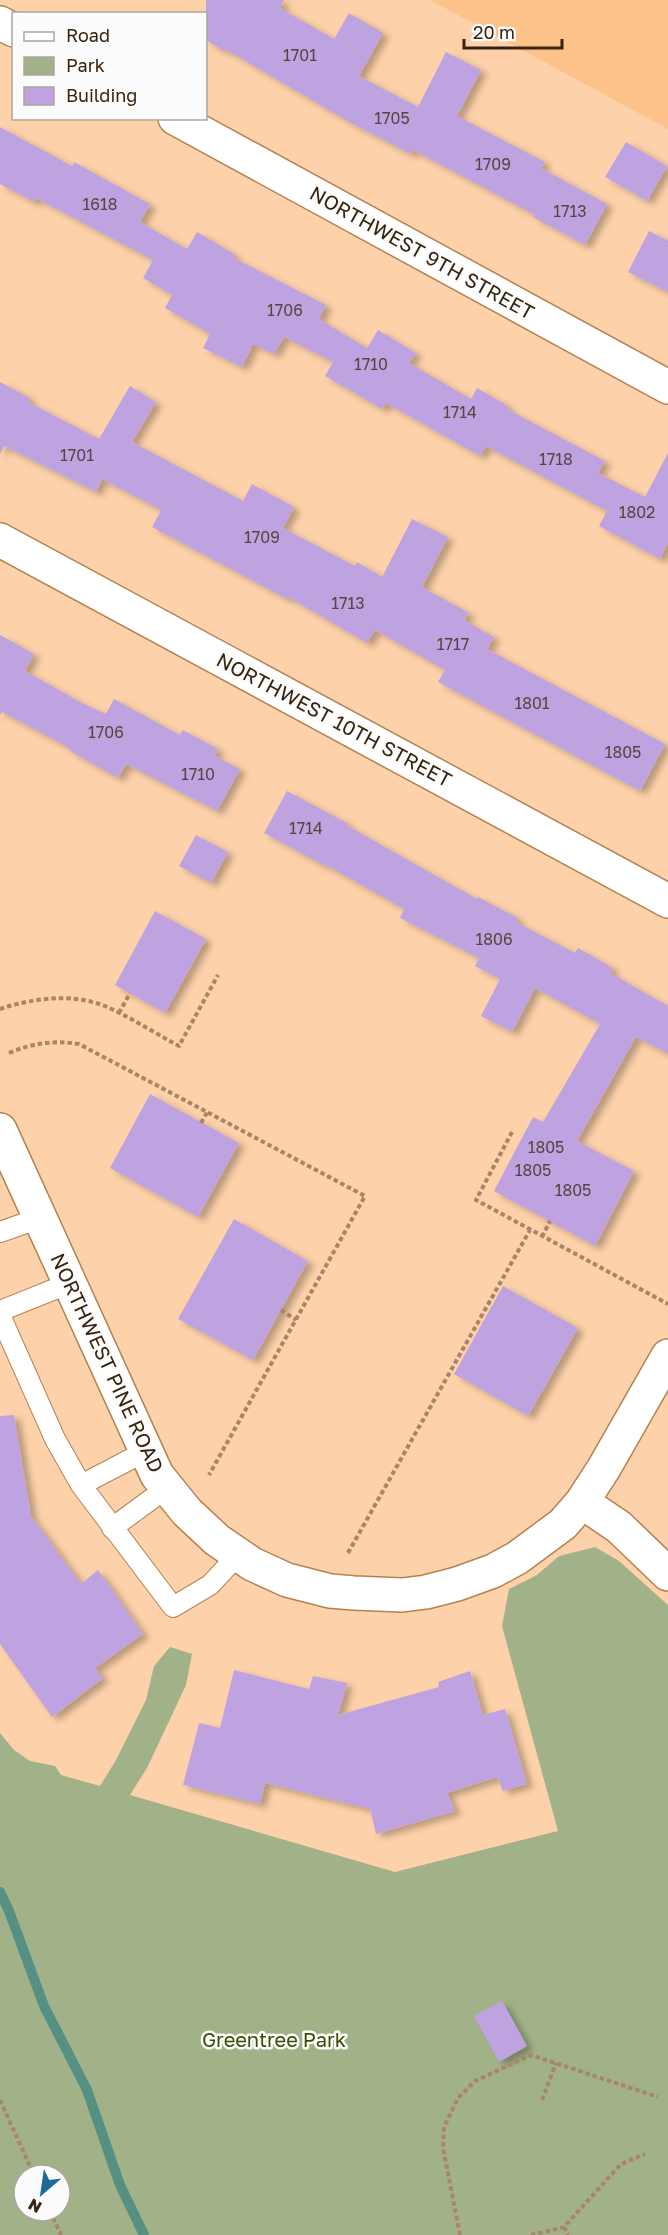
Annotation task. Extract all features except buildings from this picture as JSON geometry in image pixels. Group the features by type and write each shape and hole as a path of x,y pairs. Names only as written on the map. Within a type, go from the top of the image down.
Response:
{"street":[{"name":"NORTHWEST 9TH STREET","path":"180,120 668,387"},
{"name":"NORTHWEST 10TH STREET","path":"0,540 668,901"},
{"name":"NORTHWEST PINE ROAD","path":"0,1130 157,1475 187,1512 209,1533 252,1564 287,1580 330,1590 381,1595 426,1592 493,1571 518,1558 563,1524 582,1502 668,1356"},
{"path":"582,1502 619,1527 668,1574"}],"lane":[{"path":"0,1232 40,1218"},
{"path":"70,1283 0,1313 54,1439 81,1485 173,1607 210,1585 238,1555"},
{"path":"81,1485 146,1451"},
{"path":"112,1528 168,1487"}],"path":[{"path":"0,1008 55,998 91,1002 179,1046 218,975"},
{"path":"119,1014 130,993"},
{"path":"9,1053 36,1044 65,1042 79,1044 365,1196 209,1475"},
{"path":"201,1123 208,1111"},
{"path":"512,1132 476,1200 668,1304"},
{"path":"542,1237 550,1221"},
{"path":"348,1553 477,1328 530,1230"},
{"path":"281,1310 296,1320"},
{"path":"460,2235 443,2148 444,2127 458,2098 475,2081 531,2055 658,2097"},
{"path":"542,2100 556,2063"},
{"path":"0,2100 29,2163"},
{"path":"531,2235 564,2227 621,2164 645,2154"},
{"path":"564,2227 568,2235"}],"shaded area":[{"path":"430,0 668,0 668,129"}],"green space":[{"name":"Greentree Park","path":"595,1547 619,1561 668,1605 668,2235 0,2235 0,1733 14,1750 30,1761 55,1766 61,1775 100,1786 116,1760 146,1700 154,1666 170,1647 192,1654 186,1685 147,1768 130,1795 395,1872 558,1831 502,1626 509,1589 537,1575 559,1556"}],"waterway":[{"path":"0,1892 44,2006 87,2090 120,2185 144,2235"}]}
